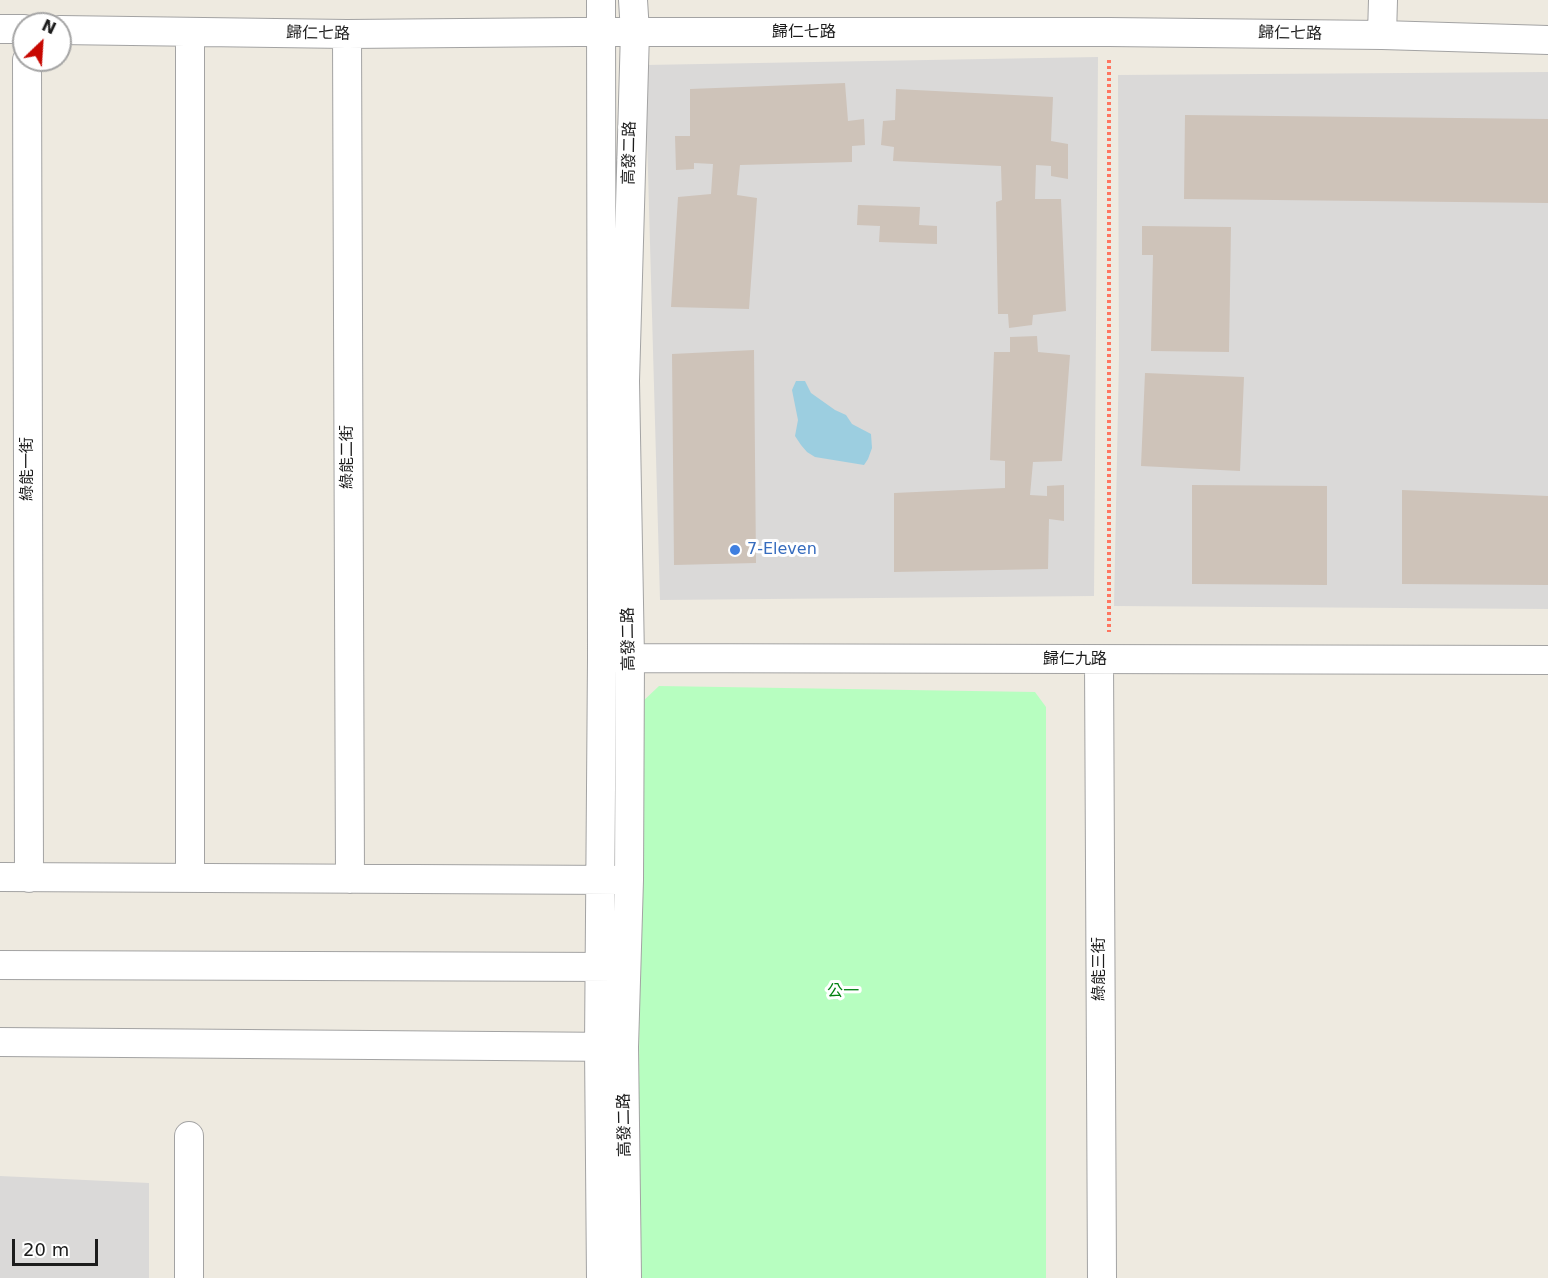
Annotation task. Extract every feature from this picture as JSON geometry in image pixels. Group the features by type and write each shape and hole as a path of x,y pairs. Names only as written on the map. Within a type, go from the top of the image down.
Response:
{"street":[{"name":"高發二路","path":"601,0 602,658 615,880"},
{"name":"高發二路","path":"601,1278 612,1046 615,880 630,658 625,381 633,0"},
{"path":"1382,35 1383,0"},
{"name":"歸仁七路","path":"72,30 347,34 1109,33 1382,35 1548,40"},
{"path":"190,32 190,878"},
{"name":"綠能二街","path":"347,34 350,879"},
{"name":"綠能一街","path":"27,72 29,878"},
{"name":"歸仁九路","path":"602,658 1104,649 1548,660"},
{"name":"綠能三街","path":"1102,1278 1104,649"},
{"path":"0,878 615,880"},
{"path":"0,965 614,967"},
{"path":"0,1041 612,1046"},
{"name":"高發二路","path":"612,1046 627,1278"},
{"path":"189,1136 189,1278"}],"path":[{"path":"1104,649 1109,33"}],"shaded area":[{"path":"1098,57 1094,596 660,600 645,65"},
{"path":"1548,72 1548,609 1114,606 1119,356 1118,75"},
{"path":"0,1176 149,1183 149,1278 0,1278"}],"green space":[{"name":"公一","path":"659,686 1035,692 1046,707 1046,1278 638,1278 641,703"}],"water":[{"path":"796,381 805,381 811,393 846,415 852,424 871,434 872,448 864,465 815,457 801,445 795,436 798,420 792,390"}],"building":[{"path":"845,83 848,121 864,119 865,145 852,146 852,162 740,165 737,195 757,198 749,309 671,307 678,197 711,194 713,164 694,163 694,169 676,170 675,136 690,136 690,89"},
{"path":"896,89 1053,97 1051,141 1068,144 1068,179 1051,176 1051,166 1036,165 1035,199 1061,199 1066,311 1033,315 1032,325 1009,328 1008,314 998,314 996,202 1002,200 1001,166 893,161 894,147 881,145 883,121 895,120"},
{"path":"1185,115 1548,119 1548,203 1184,199"},
{"path":"858,205 920,207 919,225 937,226 937,244 879,242 880,226 857,225"},
{"path":"1142,226 1231,227 1229,352 1151,351 1153,255 1142,255"},
{"path":"1037,336 1038,352 1070,355 1062,461 1033,462 1030,495 1047,496 1047,486 1064,485 1064,521 1049,519 1048,569 894,572 894,493 1005,488 1005,461 990,460 994,352 1010,352 1010,337"},
{"path":"754,350 756,563 674,565 672,354"},
{"path":"1145,373 1244,377 1240,471 1141,466"},
{"path":"1192,485 1327,486 1327,585 1192,584"},
{"path":"1402,490 1548,496 1548,585 1402,584"}],"place":[{"name":"7-Eleven","path":"735,550"}]}
